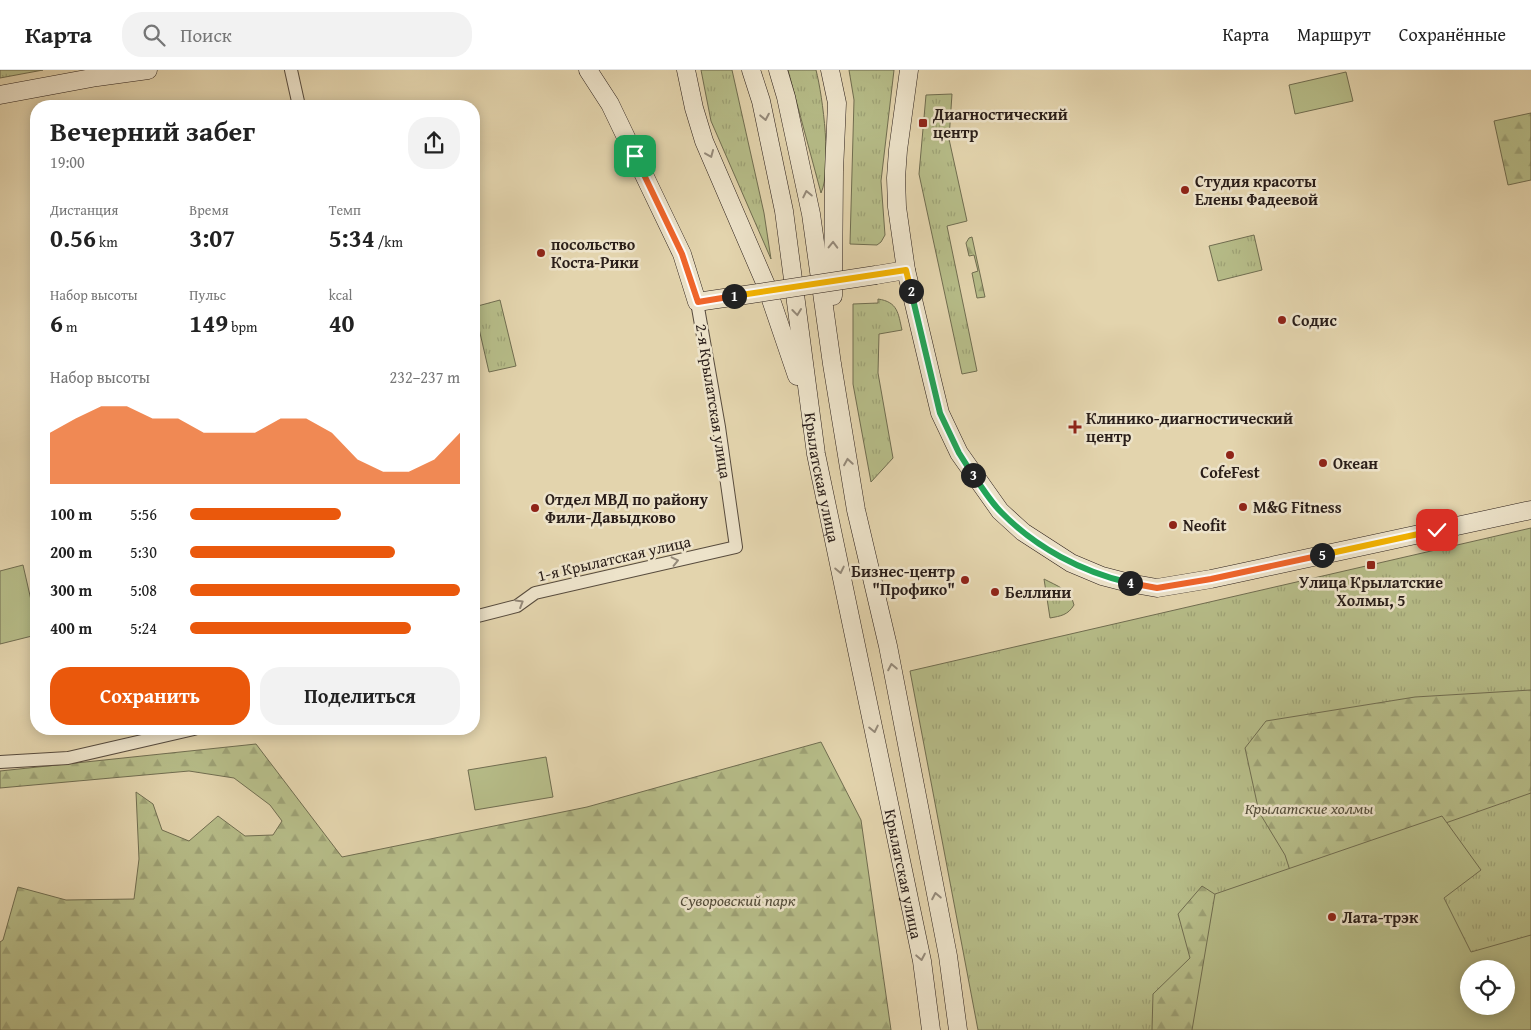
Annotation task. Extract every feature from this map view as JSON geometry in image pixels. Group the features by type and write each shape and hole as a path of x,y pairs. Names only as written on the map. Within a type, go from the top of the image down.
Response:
{"main road":[{"path":"0,95 97,77 148,70"},
{"name":"2-я Крылатская улица","path":"588,70 610,104 682,254 698,302"},
{"path":"686,70 694,108 704,141 766,285 795,368 816,454"},
{"name":"Крылатская улица","path":"751,70 761,101 784,211 816,454 922,961 931,1030"},
{"name":"Крылатская улица","path":"778,70 786,97 811,214 832,364 856,510 888,646 948,956 958,1030"},
{"path":"830,70 837,104 834,171 832,364"},
{"path":"909,70 898,150 896,178 897,207 906,270 940,413 959,453 1000,511 1023,532 1070,563 1102,576 1157,588 1211,579 1531,510"},
{"path":"698,302 906,270"}],"street":[{"path":"291,70 298,100"},
{"name":"2-я Крылатская улица","path":"698,302 719,427 736,547"},
{"name":"1-я Крылатская улица","path":"480,615 517,606 535,593 736,547"},
{"path":"0,762 68,758 168,735"}],"green space":[{"path":"0,70 43,70 0,78"},
{"path":"701,70 732,70 764,213 771,259 711,121"},
{"path":"788,70 816,70 824,114 826,151 826,167 821,193"},
{"path":"849,70 894,70 881,181 885,235 877,245 850,244 854,100"},
{"path":"1346,72 1353,101 1295,114 1289,85"},
{"path":"952,94 949,139 967,221 947,226 977,371 962,374 919,174 926,95"},
{"path":"1531,113 1531,180 1508,185 1494,121"},
{"path":"1254,235 1262,270 1218,281 1209,246"},
{"path":"972,237 985,297 977,298 972,273 978,271 974,255 969,256 966,243"},
{"path":"878,299 885,300 896,309 902,330 879,334 878,373 893,458 871,482 853,384 853,304 878,303"},
{"path":"500,300 516,366 489,372 480,333 480,305"},
{"name":"Крылатские холмы","path":"1531,528 1531,1030 978,1030 910,671"},
{"path":"23,565 30,596 30,636 0,644 0,571"},
{"path":"1044,579 1063,589 1070,596 1074,605 1067,613 1050,618"},
{"path":"1531,690 1531,793 1292,877 1285,855 1259,812 1245,748 1266,721 1415,697"},
{"name":"Суворовский парк","path":"821,742 861,820 891,1030 0,1030 0,942 3,940 18,887 66,900 134,899 139,859 136,792 153,804 162,830 189,841 218,816 245,836 273,835 282,821 270,805 234,778 189,771 0,788 0,771 256,744 342,857 587,807"},
{"path":"546,757 553,797 475,810 468,770"},
{"name":"Лата-трэк","path":"1442,816 1481,870 1444,898 1471,952 1531,935 1531,1030 1192,1030 1215,894"},
{"path":"1202,886 1260,923 1287,1030 1152,1030 1153,994 1190,958 1178,914"}],"place":[{"name":"Диагностический центр","path":"923,123"},
{"name":"Студия красоты Елены Фадеевой","path":"1185,190"},
{"name":"посольство Коста-Рики","path":"541,253"},
{"name":"Содис","path":"1282,320"},
{"name":"Клинико-диагностический центр","path":"1075,427"},
{"name":"CofeFest","path":"1230,455"},
{"name":"Океан","path":"1323,463"},
{"name":"M&G Fitness","path":"1243,507"},
{"name":"Отдел МВД по району Фили-Давыдково","path":"535,508"},
{"name":"Neofit","path":"1173,525"},
{"name":"Улица Крылатские Холмы, 5","path":"1371,565"},
{"name":"Бизнес-центр \"Профико\"","path":"965,580"},
{"name":"Беллини","path":"995,592"},
{"name":"Лата-трэк","path":"1332,917"}],"route":[{"path":"635,156 682,254 698,302 906,270 940,413 959,453 978,483 1000,511 1023,532 1070,563 1102,576 1157,588 1211,579 1437,530"}]}
